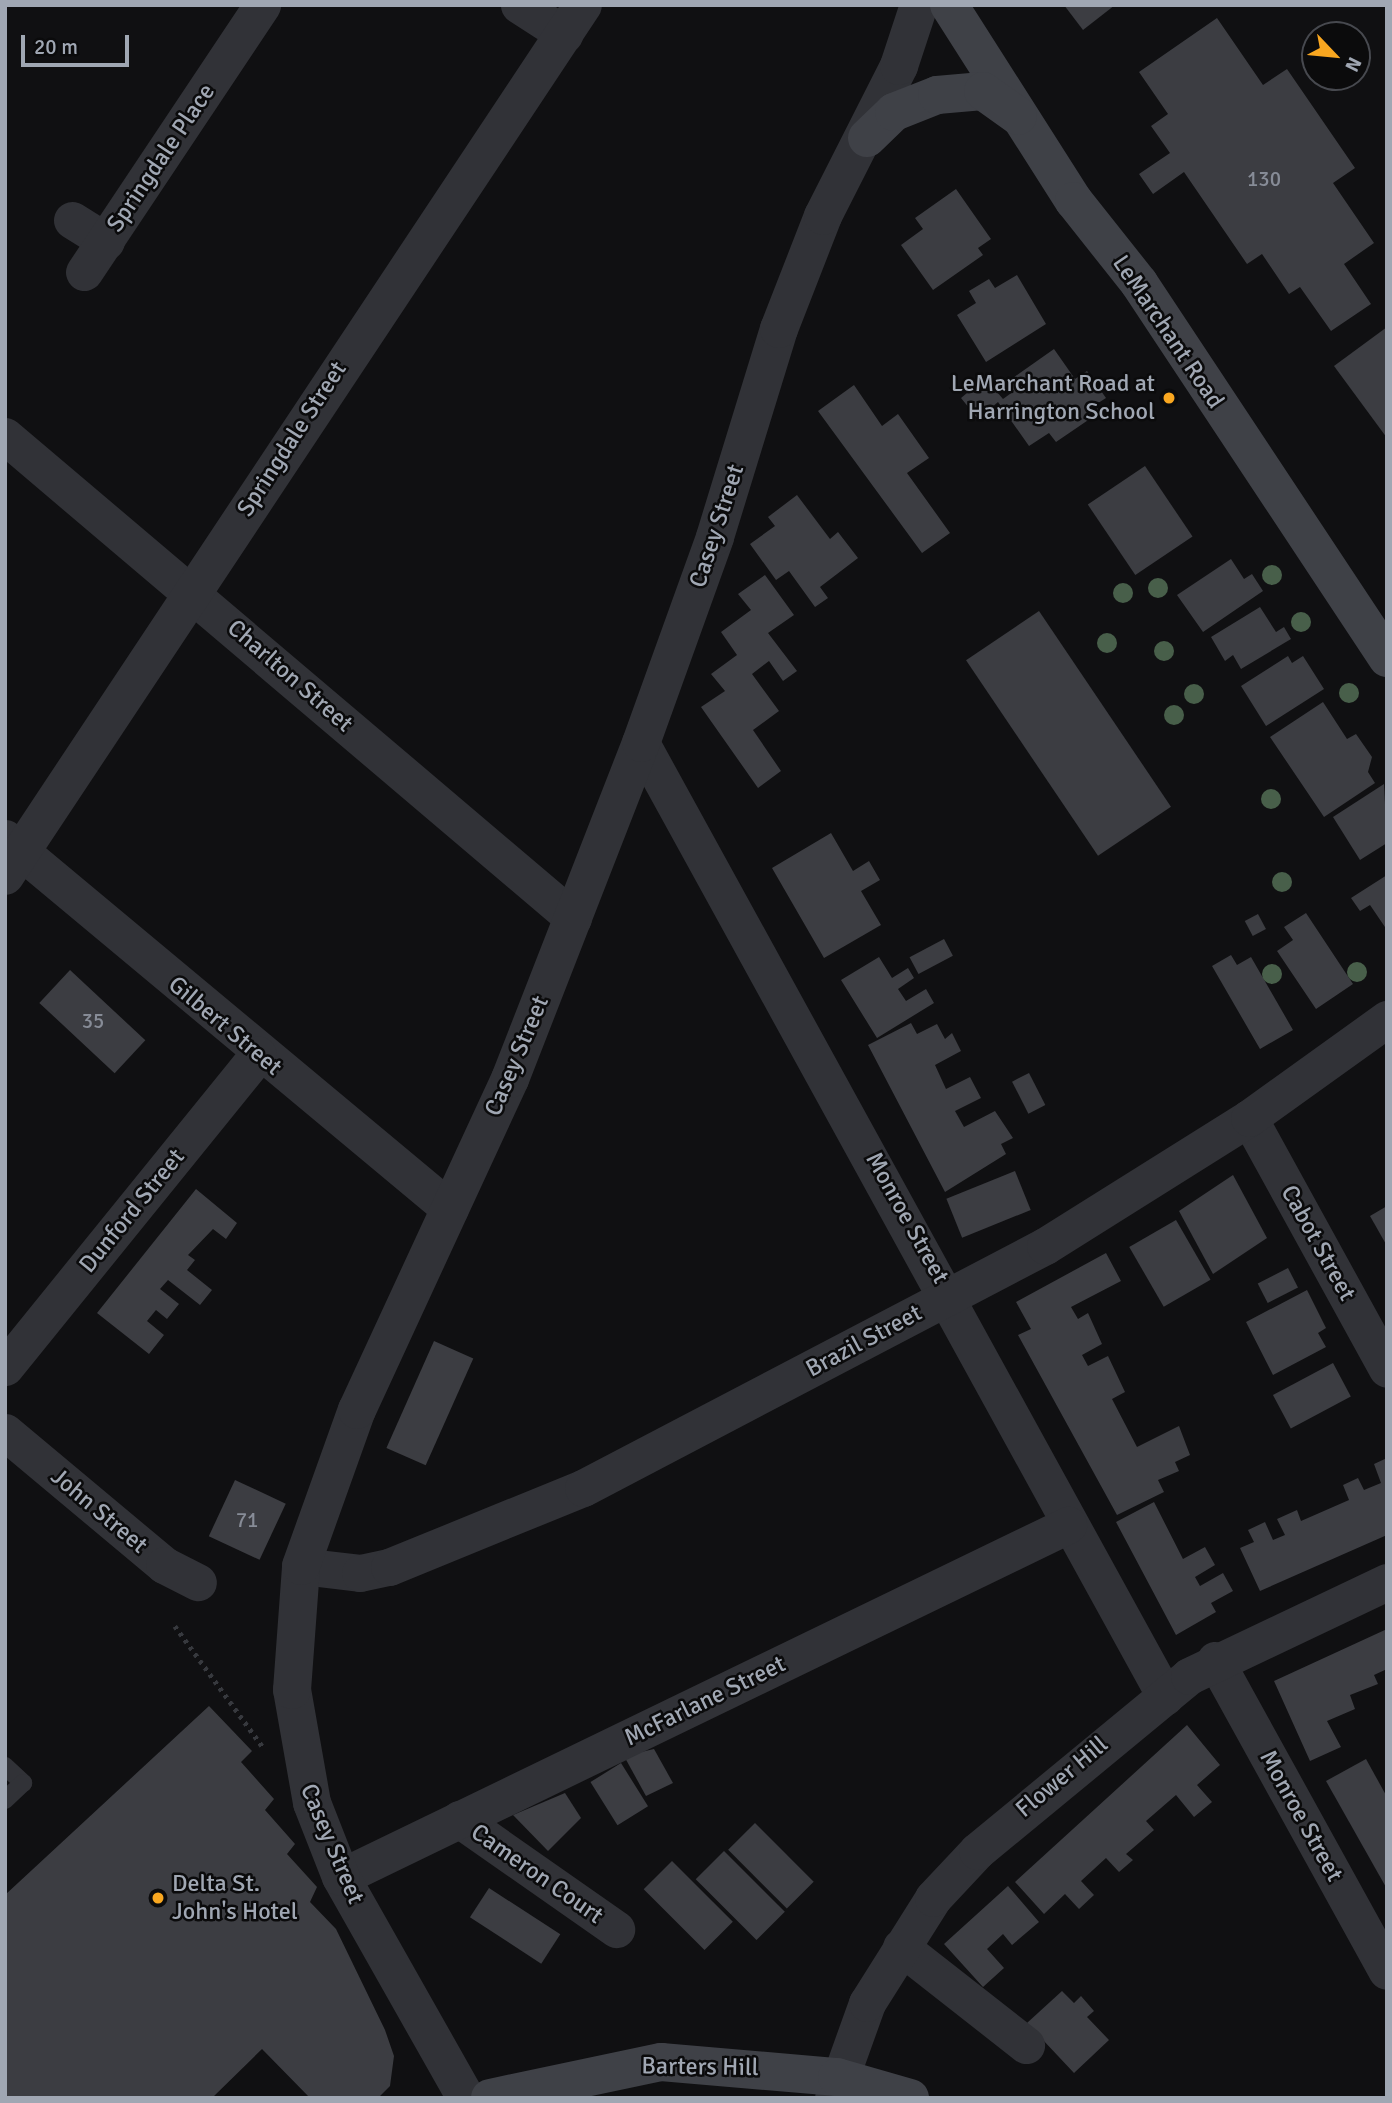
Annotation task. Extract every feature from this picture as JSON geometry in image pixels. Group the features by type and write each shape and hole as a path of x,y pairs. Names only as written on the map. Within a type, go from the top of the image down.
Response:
{"main road":[{"name":"LeMarchant Road","path":"949,5 1020,118 1139,283 1387,658"},
{"path":"867,138 894,112 946,94 983,91 1020,118"},
{"name":"Barters Hill","path":"490,2098 661,2062 910,2098"}],"street":[{"name":"Springdale Place","path":"84,272 262,5"},
{"path":"519,5 573,19"},
{"name":"Casey Street","path":"466,2098 341,1877 299,1754 291,1647 301,1566 357,1410 450,1209 573,918 641,743 779,329 823,216 867,138 919,5"},
{"name":"Springdale Street","path":"11,856 193,592 573,19"},
{"name":"Springdale Place","path":"72,220 106,241"},
{"name":"Charlton Street","path":"5,436 193,592 573,918"},
{"name":"Monroe Street","path":"641,743 950,1296 1068,1525 1165,1696"},
{"name":"Gilbert Street","path":"11,856 450,1209"},
{"name":"Brazil Street","path":"301,1566 360,1573 389,1567 557,1499 1045,1247 1249,1118 1387,1019"},
{"name":"Dunford Street","path":"5,1367 258,1055"},
{"name":"Cabot Street","path":"1249,1118 1387,1369"},
{"name":"John Street","path":"5,1432 164,1565 198,1582"},
{"name":"McFarlane Street","path":"341,1877 1068,1525"},
{"name":"Flower Hill","path":"835,2087 867,2003 933,1898 977,1851 1165,1696 1215,1660 1387,1582"},
{"name":"Monroe Street","path":"1215,1660 1387,1971"},
{"name":"Cameron Court","path":"459,1819 616,1928"},
{"path":"901,1947 1026,2045"}],"lane":[{"path":"5,1766 23,1783 5,1800"}],"path":[{"path":"175,1626 271,1758"}],"building":[{"path":"1064,5 1115,5 1083,30"},
{"path":"1217,18 1263,85 1287,69 1355,168 1333,183 1374,243 1344,264 1371,304 1331,331 1300,287 1289,294 1262,254 1247,264 1184,172 1153,194 1139,174 1170,153 1151,126 1168,114 1139,72"},
{"path":"956,189 991,239 978,248 983,255 933,290 901,245 923,229 915,218"},
{"path":"1017,275 1046,324 986,362 957,315 976,303 969,291 989,279 995,288"},
{"path":"1387,327 1387,438 1334,366"},
{"path":"1054,349 1075,379 1087,371 1106,398 1095,405 1100,412 1056,442 1049,433 1029,446 998,402 978,419 961,398 985,378 1003,399 1014,391 1007,382"},
{"path":"854,385 882,426 898,414 929,458 907,473 950,533 922,553 818,411"},
{"path":"1145,466 1193,536 1135,575 1088,505"},
{"path":"797,495 830,539 838,532 858,558 820,587 828,598 815,607 789,571 776,580 750,544 775,526 768,517"},
{"path":"1231,559 1244,579 1252,574 1263,591 1203,632 1177,595"},
{"path":"765,575 794,615 768,633 797,671 783,681 769,661 752,674 779,711 753,730 781,771 758,788 701,707 725,691 711,674 737,655 721,632 751,610 738,594"},
{"path":"1260,607 1276,632 1284,627 1291,639 1241,669 1233,655 1225,661 1211,637"},
{"path":"1039,611 1171,807 1098,856 966,660"},
{"path":"1288,656 1292,663 1303,656 1324,689 1266,726 1241,686"},
{"path":"1323,702 1347,739 1356,734 1372,757 1368,772 1375,783 1324,817 1270,737"},
{"path":"1384,784 1387,843 1360,860 1333,817"},
{"path":"831,833 853,871 869,861 880,880 861,891 881,925 824,958 772,868"},
{"path":"1387,875 1387,930 1370,905 1360,911 1351,898"},
{"path":"1306,913 1353,984 1316,1009 1277,951 1293,940 1284,927"},
{"path":"1258,914 1266,929 1253,936 1245,921"},
{"path":"944,939 953,956 918,974 910,957"},
{"path":"1231,955 1237,965 1251,957 1293,1030 1260,1049 1212,966"},
{"path":"879,957 892,978 908,968 914,978 898,989 906,1001 926,989 934,1003 877,1038 841,980"},
{"path":"70,970 145,1040 115,1073 39,1003"},
{"path":"911,1023 917,1034 937,1024 945,1039 952,1033 961,1051 935,1065 946,1089 970,1077 981,1098 955,1111 964,1127 995,1111 1013,1138 1001,1144 1006,1154 945,1192 868,1045"},
{"path":"1029,1073 1045,1105 1028,1114 1012,1082"},
{"path":"1015,1171 1031,1210 962,1238 946,1199"},
{"path":"1233,1175 1267,1238 1213,1274 1179,1211"},
{"path":"196,1189 237,1223 226,1239 213,1229 188,1255 195,1260 187,1270 212,1290 200,1305 168,1280 160,1289 179,1304 167,1319 156,1310 147,1321 164,1335 149,1354 97,1313"},
{"path":"1387,1206 1387,1246 1370,1216"},
{"path":"1176,1220 1210,1280 1164,1307 1129,1247"},
{"path":"1106,1253 1121,1281 1071,1307 1078,1319 1088,1313 1102,1344 1082,1355 1088,1366 1108,1356 1125,1392 1112,1399 1137,1447 1179,1426 1190,1455 1175,1462 1179,1471 1158,1480 1164,1492 1117,1515 1018,1335 1031,1329 1016,1302"},
{"path":"1288,1268 1298,1288 1268,1303 1258,1283"},
{"path":"1307,1290 1326,1328 1318,1333 1326,1347 1273,1375 1246,1322"},
{"path":"434,1341 473,1358 426,1465 386,1448"},
{"path":"1333,1363 1351,1397 1291,1428 1273,1395"},
{"path":"1387,1458 1387,1535 1260,1591 1240,1548 1254,1542 1248,1530 1265,1522 1273,1540 1285,1535 1277,1519 1297,1510 1301,1521 1349,1500 1343,1485 1358,1478 1364,1490 1381,1483 1374,1464"},
{"path":"235,1480 286,1504 260,1560 209,1536"},
{"path":"1154,1502 1183,1559 1205,1547 1215,1565 1195,1577 1200,1586 1223,1573 1233,1591 1211,1603 1216,1612 1176,1635 1116,1522"},
{"path":"1387,1629 1387,1669 1374,1675 1378,1684 1350,1695 1355,1709 1327,1721 1341,1747 1310,1761 1274,1681"},
{"name":"Delta St. John's Hotel","path":"209,1706 252,1751 241,1762 274,1799 265,1810 295,1844 287,1854 317,1887 310,1902 336,1929 385,2030 394,2056 390,2086 378,2098 310,2098 262,2049 212,2098 5,2098 5,1895"},
{"path":"1187,1725 1220,1765 1197,1785 1212,1802 1194,1817 1176,1795 1146,1821 1154,1830 1126,1854 1133,1860 1119,1872 1106,1858 1081,1881 1094,1895 1079,1909 1065,1894 1044,1914 1015,1882"},
{"path":"654,1749 673,1783 646,1796 624,1756"},
{"path":"1366,1759 1387,1797 1387,1889 1326,1781"},
{"path":"621,1763 648,1806 617,1825 590,1782"},
{"path":"565,1793 581,1818 548,1851 513,1815"},
{"path":"755,1823 814,1882 787,1909 728,1850"},
{"path":"724,1851 785,1912 757,1940 696,1879"},
{"path":"672,1861 733,1922 705,1950 644,1889"},
{"path":"1008,1886 1039,1922 1012,1945 1003,1934 987,1949 1004,1968 983,1987 944,1944"},
{"path":"489,1888 560,1934 541,1964 470,1917"},
{"path":"1062,1991 1074,2003 1081,1996 1094,2011 1087,2017 1109,2040 1074,2073 1027,2023"}],"place":[{"name":"LeMarchant Road at Harrington School","path":"1169,398"},
{"name":"Delta St. John's Hotel","path":"158,1898"}]}
